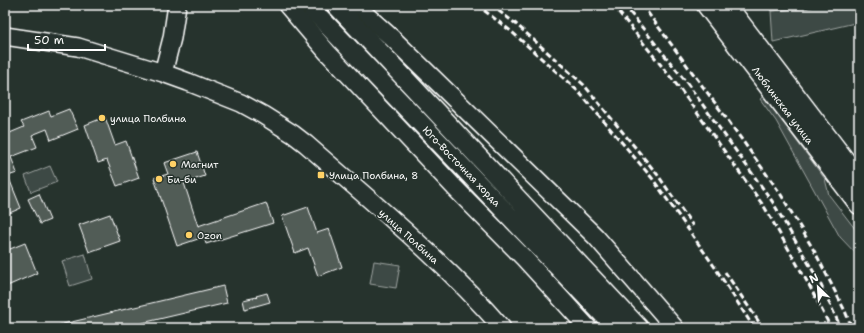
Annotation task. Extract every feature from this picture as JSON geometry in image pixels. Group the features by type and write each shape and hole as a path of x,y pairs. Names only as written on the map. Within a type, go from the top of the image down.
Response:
{"main road":[{"path":"163,73 172,38 177,5"},
{"path":"287,5 327,52 455,188 524,258 588,328"},
{"name":"Юго-Восточная хорда","path":"308,5 616,328"},
{"name":"Юго-Восточная хорда","path":"336,5 640,328"},
{"path":"355,5 392,38 596,237 675,328"},
{"name":"Люблинская улица","path":"706,5 859,205"},
{"name":"Люблинская улица","path":"727,5 859,178"},
{"name":"улица Полбина","path":"5,36 78,47 163,73 241,103 270,119 293,134 394,221 444,268 502,328"}],"shaded area":[{"path":"767,5 819,5 807,8 771,11"},
{"path":"819,5 859,5 859,22 773,42 771,11 807,8"},
{"path":"764,97 825,179 829,195 859,234 859,257 840,237 776,121 760,99"},
{"path":"50,166 57,182 31,192 25,176"},
{"path":"85,254 92,279 70,286 62,261"},
{"path":"374,261 400,265 396,288 370,284"}],"building":[{"path":"69,109 78,129 51,140 47,129 32,135 37,147 11,157 17,173 8,176 21,208 5,215 5,135 24,127 21,122 49,111 51,116"},
{"path":"105,117 115,145 126,141 139,178 117,186 107,160 98,163 85,125"},
{"path":"197,152 205,176 184,183 198,226 266,203 273,223 206,244 204,237 177,246 154,178 168,174 164,163"},
{"path":"39,194 50,220 40,224 28,199"},
{"path":"308,207 317,233 329,229 342,267 318,276 308,248 295,253 282,216"},
{"path":"110,214 120,241 89,252 79,225"},
{"path":"25,243 37,273 5,287 5,251"},
{"path":"223,286 227,303 121,328 59,328 59,325"},
{"path":"267,293 270,302 245,309 243,300"}],"railway":[{"path":"477,5 512,32 578,91 652,178 714,266 754,328"},
{"path":"491,5 516,24 584,85 657,174 693,226"},
{"path":"613,5 680,89 765,208 809,285 831,328"},
{"path":"624,5 687,83 772,201 819,281 841,328"},
{"path":"642,5 780,193 816,254 852,328"},
{"path":"725,272 763,328"}],"place":[{"name":"улица Полбина","path":"102,118"},
{"name":"Магнит","path":"173,164"},
{"name":"Улица Полбина, 8","path":"321,175"},
{"name":"Би-би","path":"159,179"},
{"name":"Ozon","path":"189,235"}]}
